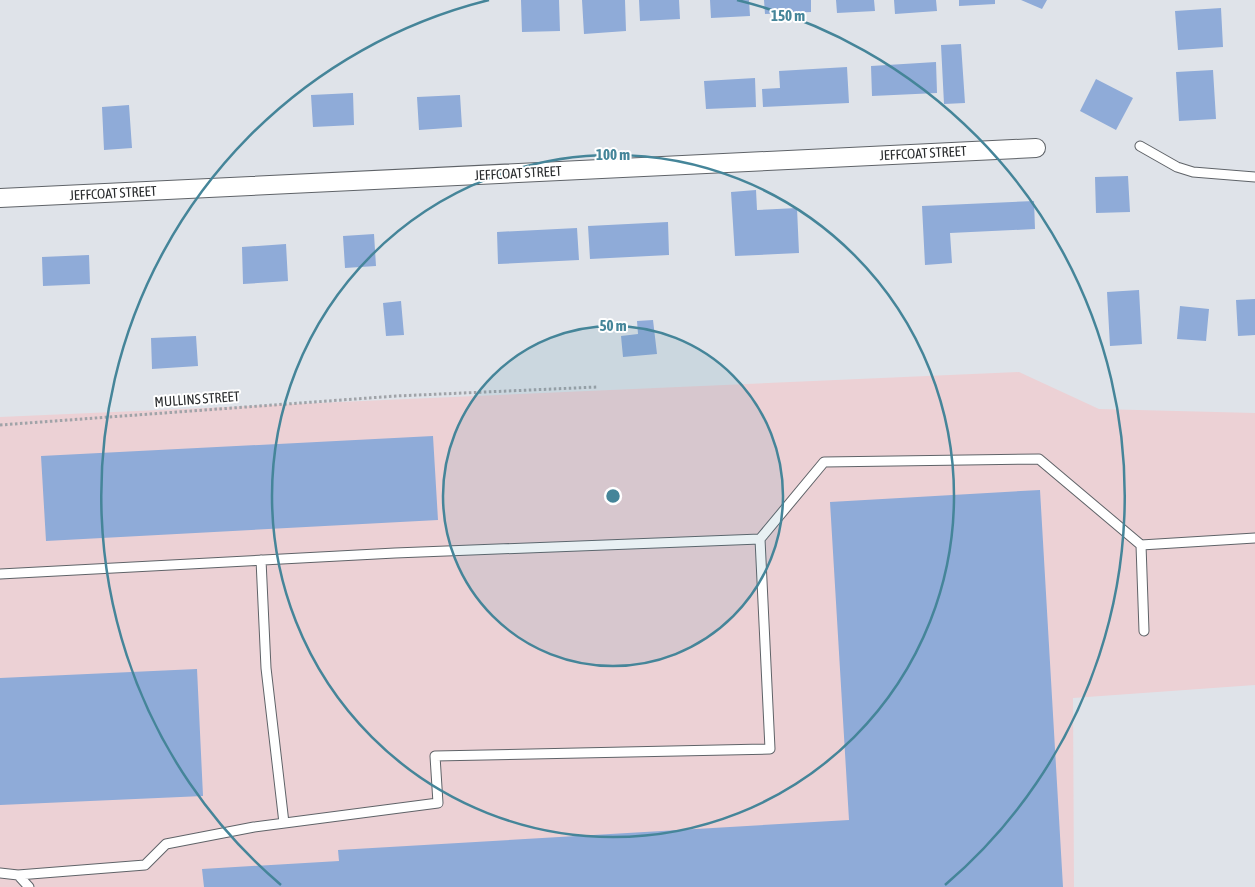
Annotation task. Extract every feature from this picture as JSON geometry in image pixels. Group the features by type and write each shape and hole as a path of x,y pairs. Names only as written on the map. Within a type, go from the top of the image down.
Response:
{"street":[{"name":"JEFFCOAT STREET","path":"0,198 1036,148"}],"lane":[{"path":"1140,146 1177,167 1193,172 1255,177"},
{"path":"0,873 18,875 145,865 166,844 284,823 438,803 435,756 770,749 760,538 824,462 1039,459 1141,545 1255,538"},
{"path":"0,574 261,560 760,538"},
{"path":"1141,545 1144,631"},
{"path":"261,560 266,668 284,823"},
{"path":"18,875 29,887"}],"path":[{"name":"MULLINS STREET","path":"0,425 396,396 597,387"}],"shaded area":[{"path":"1019,372 1099,409 1255,413 1255,685 1073,698 1074,887 0,887 0,417"}],"building":[{"path":"521,0 559,0 560,31 522,32"},
{"path":"582,0 625,0 626,31 584,34"},
{"path":"639,0 679,0 680,19 640,21"},
{"path":"710,0 749,0 750,16 711,18"},
{"path":"764,0 811,0 811,12 765,14"},
{"path":"836,0 874,0 875,11 837,13"},
{"path":"894,0 936,0 937,11 895,14"},
{"path":"959,0 995,0 995,4 959,6"},
{"path":"1021,0 1047,0 1042,9"},
{"path":"1221,8 1223,47 1178,50 1175,11"},
{"path":"961,44 965,103 944,104 941,45"},
{"path":"936,62 937,93 872,96 871,66"},
{"path":"847,67 849,103 763,107 762,89 780,88 779,71"},
{"path":"1213,70 1216,119 1179,121 1176,72"},
{"path":"755,78 756,107 706,109 704,81"},
{"path":"1096,79 1133,98 1116,130 1080,111"},
{"path":"353,93 354,125 313,127 311,95"},
{"path":"460,95 462,127 419,130 417,97"},
{"path":"129,105 132,148 104,150 102,107"},
{"path":"1128,176 1130,212 1096,213 1095,177"},
{"path":"756,190 757,210 797,208 799,253 735,256 731,192"},
{"path":"1034,201 1035,229 950,233 952,263 925,265 922,206"},
{"path":"668,222 669,255 590,259 588,226"},
{"path":"577,228 579,260 498,264 497,232"},
{"path":"374,234 376,266 345,268 343,236"},
{"path":"286,244 288,281 243,284 242,247"},
{"path":"89,255 90,284 43,286 42,257"},
{"path":"1139,290 1142,344 1110,346 1107,292"},
{"path":"1255,299 1255,335 1238,336 1236,300"},
{"path":"401,301 404,335 386,336 383,303"},
{"path":"1180,306 1209,309 1206,341 1177,339"},
{"path":"653,320 657,354 623,357 621,336 638,334 637,321"},
{"path":"196,336 198,366 152,369 151,338"},
{"path":"433,436 438,520 46,541 41,456"},
{"path":"1040,490 1063,887 204,887 202,869 339,861 338,850 849,820 830,502"},
{"path":"197,669 203,796 0,805 0,678"}]}
